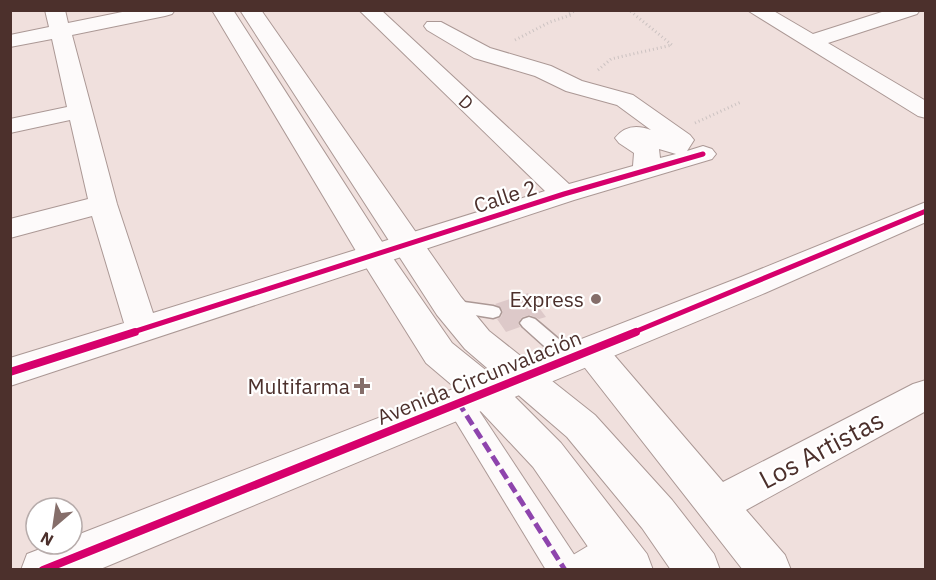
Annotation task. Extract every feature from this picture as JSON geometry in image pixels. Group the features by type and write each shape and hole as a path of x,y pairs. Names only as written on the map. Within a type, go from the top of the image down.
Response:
{"main road":[{"path":"222,10 375,256 439,353 471,397 547,455 612,563"},
{"path":"250,10 449,306 477,340 581,426 657,514 698,570"},
{"name":"Avenida Circunvalación","path":"43,570 753,285 926,211"}],"street":[{"path":"10,41 58,21 165,10"},
{"name":"D","path":"369,10 564,194"},
{"path":"757,10 926,111"},
{"path":"810,42 910,10"},
{"path":"58,21 103,204 142,329"},
{"path":"434,26 482,52 624,100 681,140 676,146 637,133 628,138 646,150 646,169"},
{"path":"10,126 80,111"},
{"name":"Calle 2","path":"10,372 564,194 703,154"},
{"path":"10,229 103,204"},
{"path":"579,354 717,505 770,570"},
{"name":"Los Artistas","path":"717,505 926,394"},
{"path":"471,397 565,570"}],"lane":[{"path":"449,306 493,312"},
{"path":"529,323 579,354"}],"path":[{"path":"495,57 520,36 571,15 569,14 576,10"},
{"path":"580,87 611,59 672,45 629,10"},
{"path":"670,132 714,116 741,102"}],"building":[{"path":"528,293 546,317 539,319 530,315 522,317 518,323 520,327 506,332 497,319 501,317 503,311 495,304"}],"marked path":[{"path":"458,402 565,570"}],"cycle path":[{"path":"10,372 564,194 703,154"},
{"path":"43,570 753,285 926,211"}],"place":[{"name":"Express","path":"596,299"},
{"name":"Multifarma","path":"362,386"}]}
